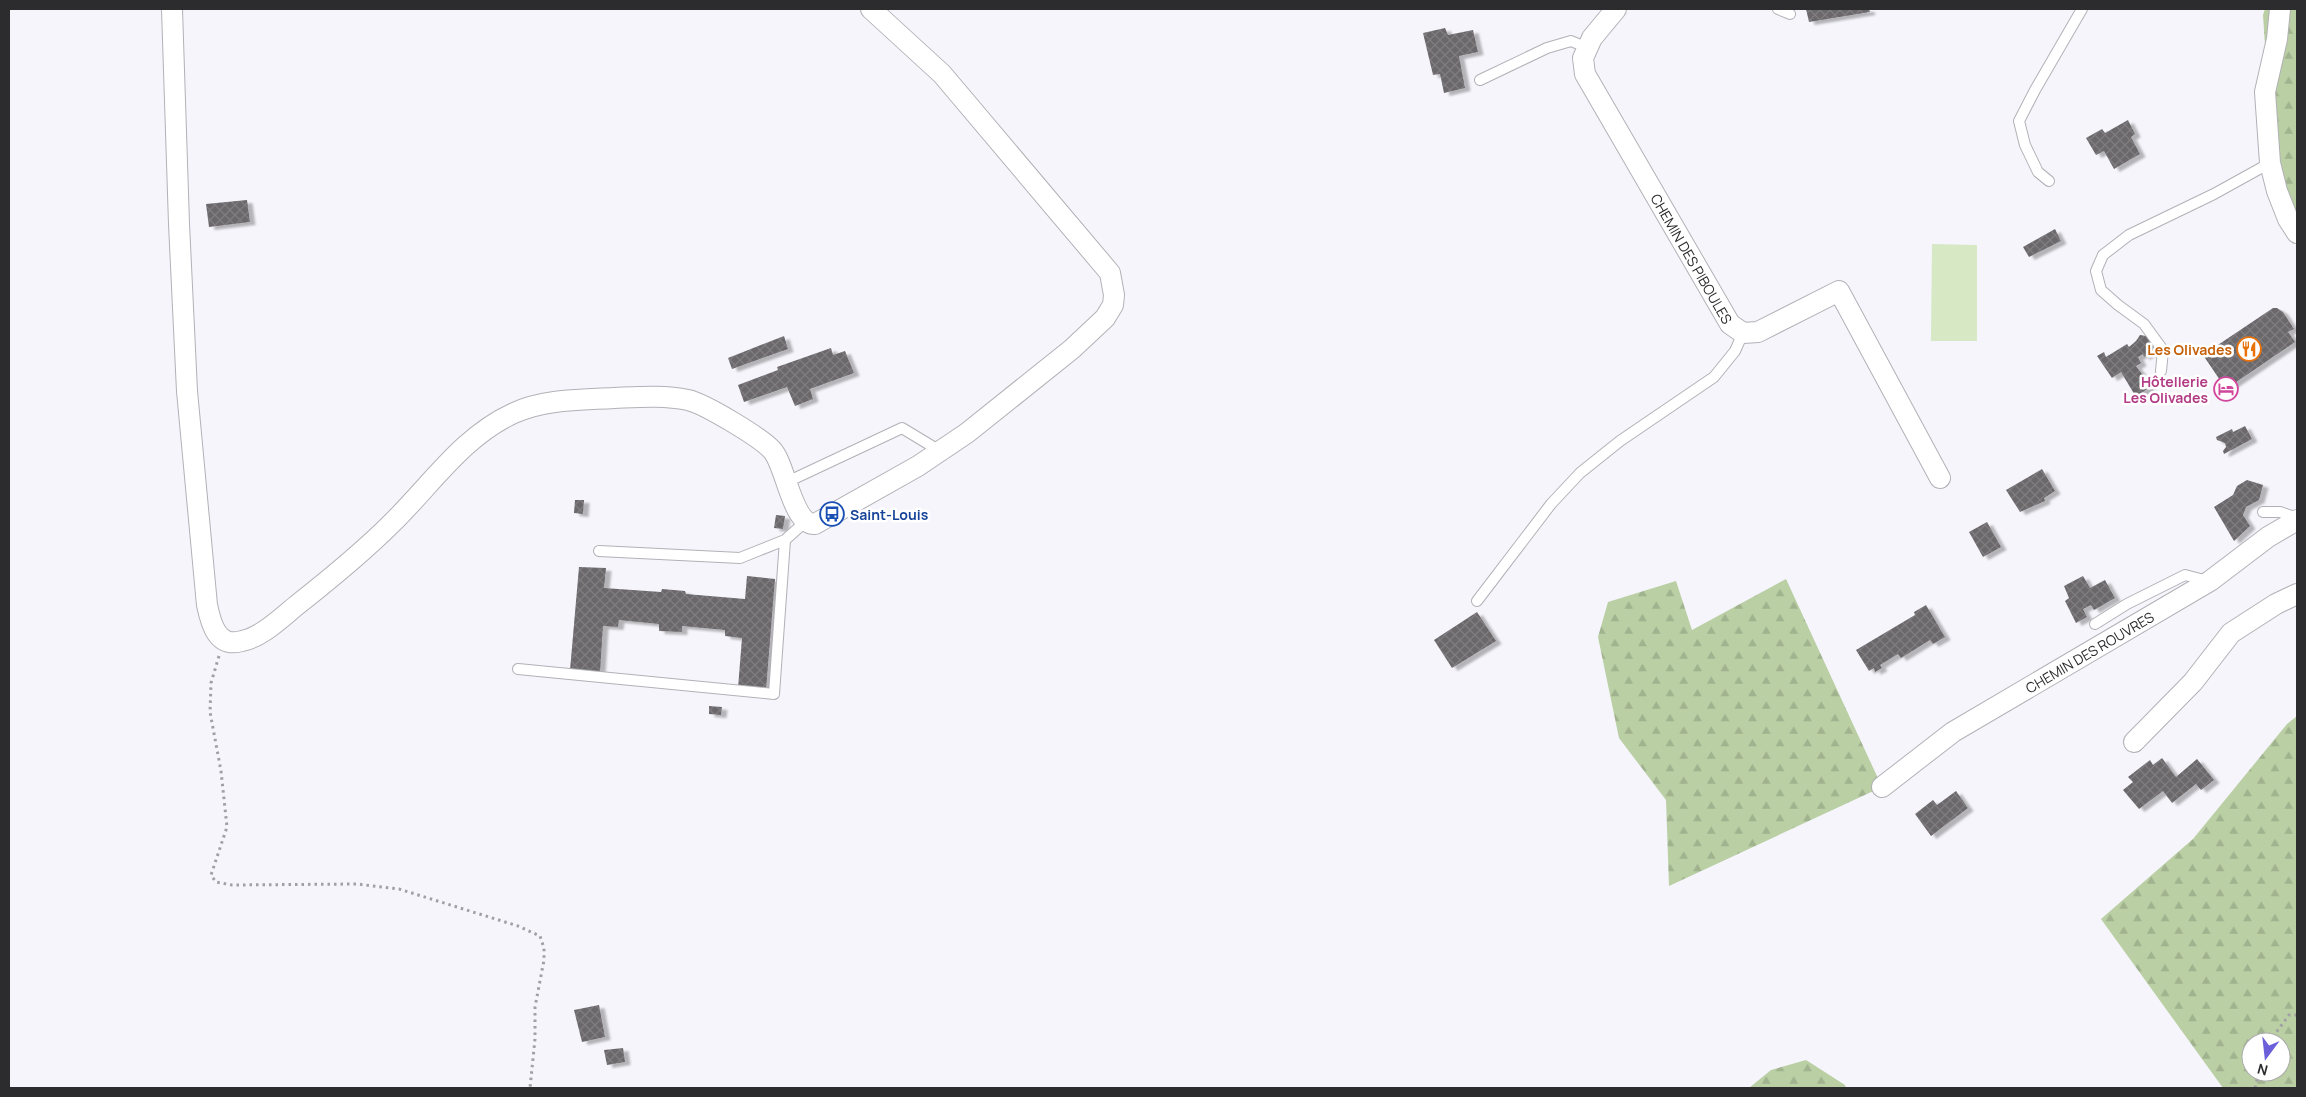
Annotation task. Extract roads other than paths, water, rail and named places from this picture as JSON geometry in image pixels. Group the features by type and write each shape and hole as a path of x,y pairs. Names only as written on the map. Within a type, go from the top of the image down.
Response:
{"street":[{"path":"172,9 187,391 207,605 210,621 216,634 227,641 241,642 260,633 340,570 393,523 454,457 489,427 532,406 563,401 664,396 690,400 716,413 772,450 787,482 798,514 806,522 815,524 918,466 940,451 1057,361 1105,318 1113,305 1113,284 1110,273 942,74 871,9"},
{"name":"CHEMIN DES PIBOULES","path":"1616,9 1592,38 1583,58 1585,74 1730,324 1743,333 1758,332 1839,291 1940,478"},
{"path":"2280,9 2277,39 2265,92 2270,163 2282,205 2297,233"},
{"name":"CHEMIN DES ROUVRES","path":"1882,787 1954,732 2210,581 2268,537 2297,519"},
{"path":"2134,742 2193,682 2230,633 2276,604 2297,594"}],"lane":[{"path":"1778,9 1790,14"},
{"path":"2049,181 2038,172 2025,144 2019,120 2082,9"},
{"path":"1480,80 1548,48 1571,41 1588,48"},
{"path":"2161,371 2163,350 2144,324 2118,305 2102,290 2096,271 2103,255 2129,235 2214,194 2270,163"},
{"path":"1477,601 1551,504 1580,473 1620,442 1714,377 1735,351 1743,333"},
{"path":"787,482 902,428 940,451"},
{"path":"2263,512 2280,512 2297,519"},
{"path":"599,551 740,558 785,540 806,522"},
{"path":"518,669 774,694 785,540"},
{"path":"2095,624 2127,604 2185,575 2210,581"}],"place":[{"name":"Les Olivades","path":"2249,349"},
{"name":"Hôtellerie Les Olivades","path":"2226,389"},
{"name":"Saint-Louis","path":"832,514"}]}
